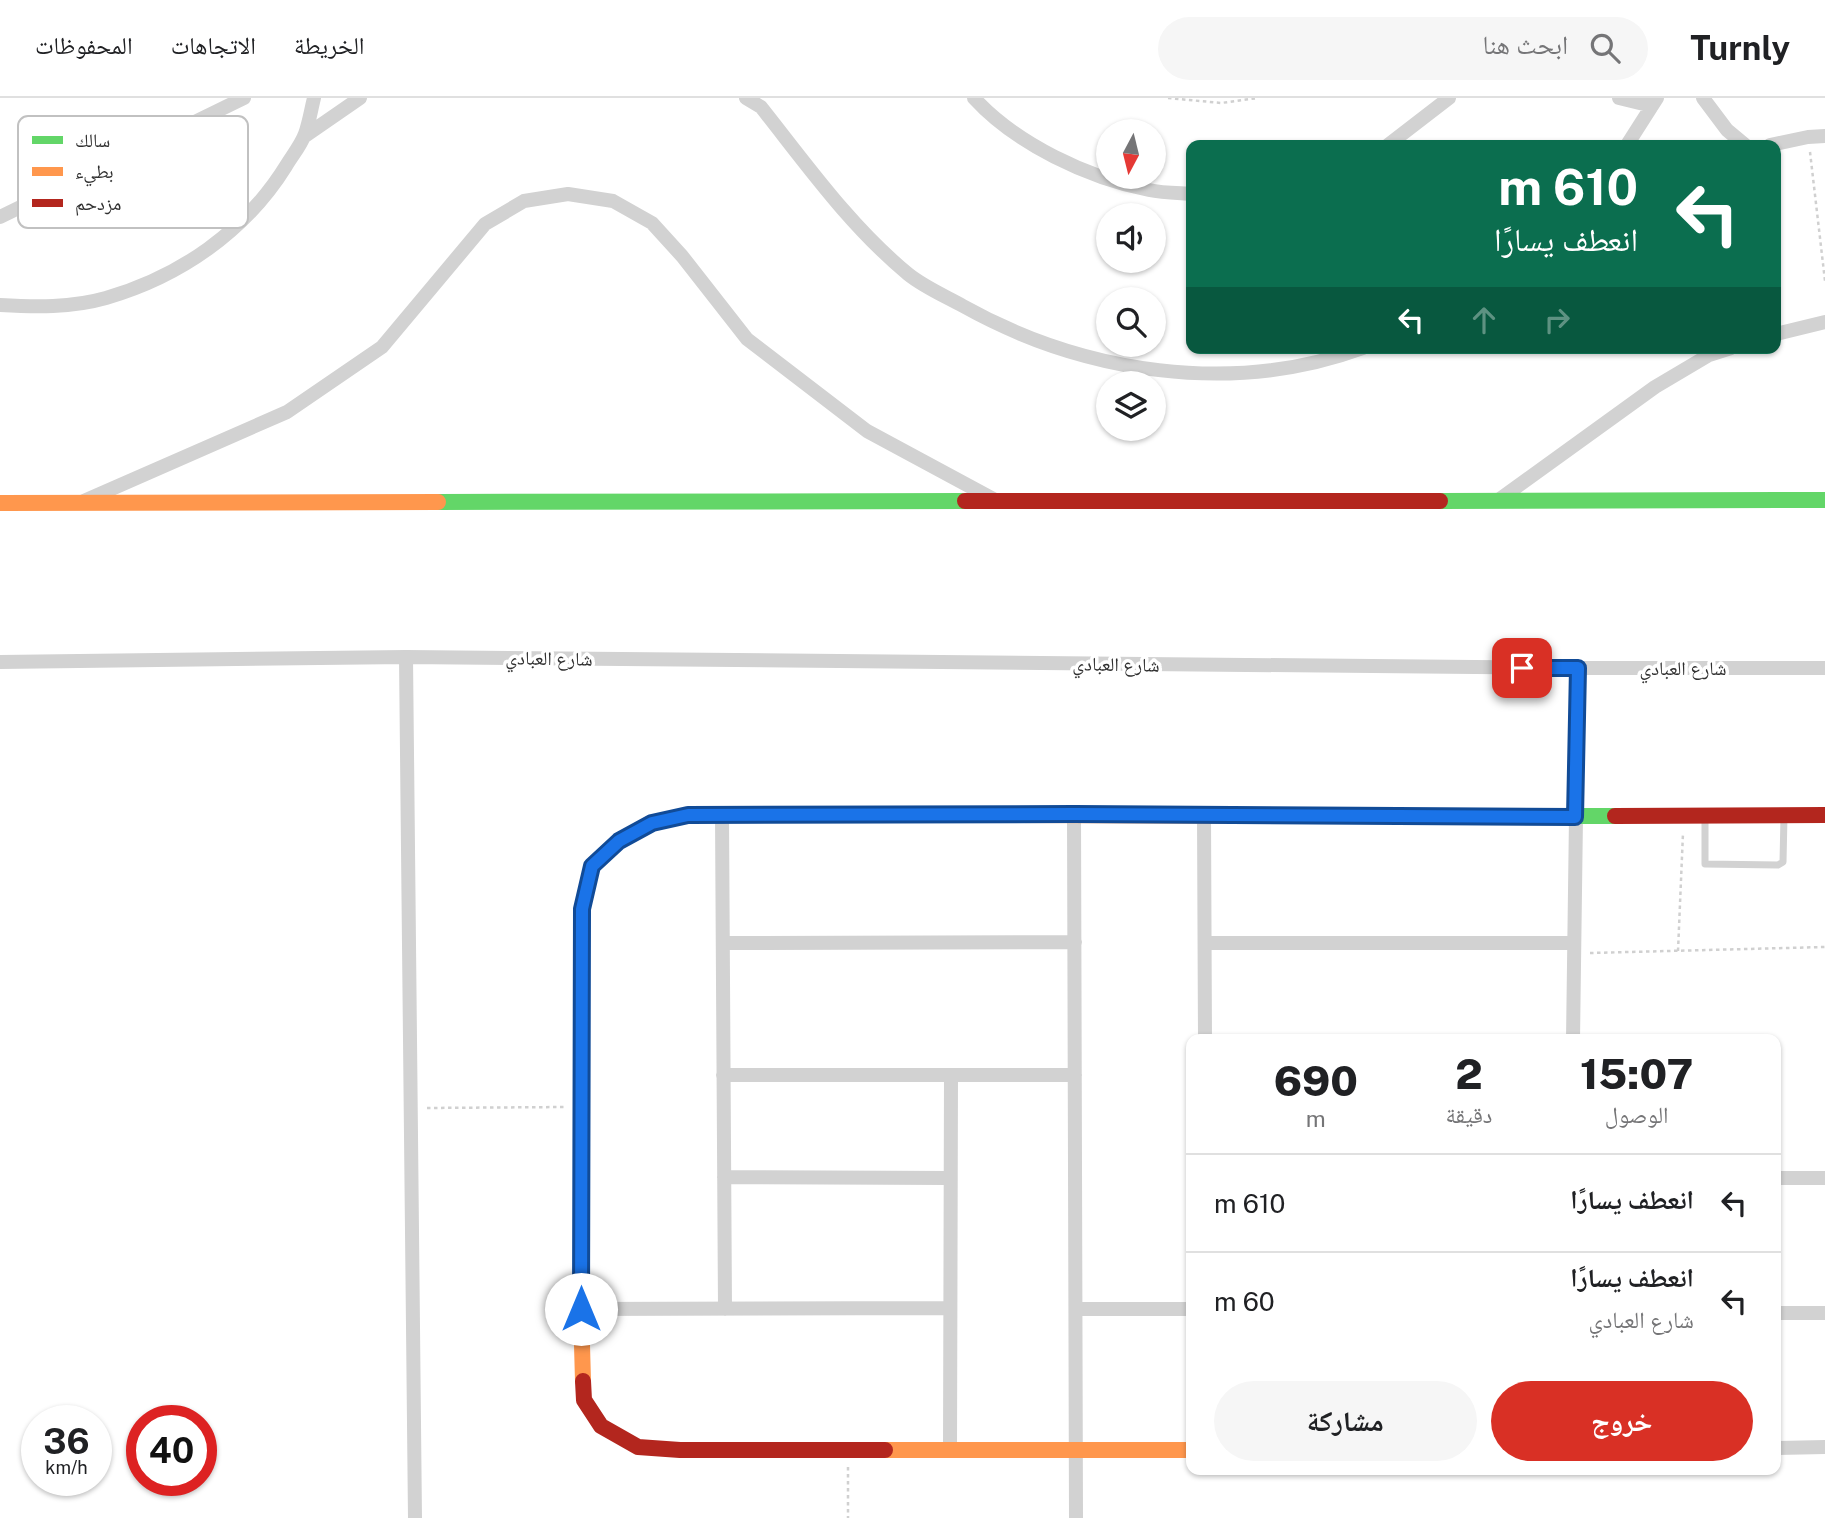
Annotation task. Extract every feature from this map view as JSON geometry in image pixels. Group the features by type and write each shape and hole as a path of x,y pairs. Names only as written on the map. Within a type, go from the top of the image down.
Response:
{"street":[{"path":"207,116 244,98"},
{"path":"248,216 280,176 304,136 314,98"},
{"path":"304,136 360,98"},
{"path":"746,98 759,102 844,213 910,276 983,317 1037,340 1098,359 1178,374 1255,372 1347,354"},
{"path":"974,98 1032,145 1088,173 1149,190 1186,193"},
{"path":"1394,140 1449,98"},
{"path":"1619,98 1654,102 1630,140"},
{"path":"1703,98 1727,131 1739,140"},
{"path":"1781,143 1825,136"},
{"path":"80,503 287,412 382,347 485,224 524,201 568,194 612,201 652,222 747,339 867,431 1000,502"},
{"path":"0,217 18,208"},
{"path":"0,306 49,307 104,299 156,281 204,254 234,228"},
{"path":"1781,333 1825,322"},
{"path":"1500,499 1656,387 1712,354"},
{"path":"2,502 1825,500"},
{"path":"406,657 415,1518"},
{"name":"شارع العبادي","path":"0,663 406,657 1825,668"},
{"path":"1573,1034 1578,668"},
{"path":"1074,814 1076,1518"},
{"path":"1186,1450 680,1450 638,1447 601,1426 584,1400 581,1309 582,909 592,866 619,841 652,823 688,815 1575,817 1825,814"},
{"path":"722,815 725,1309"},
{"path":"1205,815 1205,1034"},
{"path":"723,943 1075,942"},
{"path":"1205,943 1574,948"},
{"path":"723,1075 1075,1075"},
{"path":"950,1450 951,1075"},
{"path":"724,1177 950,1178"},
{"path":"1781,1178 1825,1178"},
{"path":"581,1309 950,1308"},
{"path":"1076,1309 1186,1309"},
{"path":"1781,1312 1825,1313"},
{"path":"1781,1448 1825,1447"}],"lane":[{"path":"1705,816 1705,864 1778,865 1783,862 1784,815"}],"path":[{"path":"1168,98 1221,103 1258,98"},
{"path":"1808,137 1825,281"},
{"path":"1678,951 1684,816"},
{"path":"1574,948 1678,951 1825,947"},
{"path":"411,1108 581,1107"},
{"path":"848,1450 848,1518"}],"traffic: fast":[{"path":"1440,501 1825,500"},
{"path":"438,502 965,501"},
{"path":"679,817 987,815"},
{"path":"1344,816 1615,816"}],"traffic: slow":[{"path":"0,503 438,502"},
{"path":"987,815 1344,816"},
{"path":"582,1069 583,1381"},
{"path":"885,1450 1186,1450"}],"traffic: jam":[{"path":"965,501 1440,501"},
{"path":"1615,816 1825,815"},
{"path":"582,1069 582,909 592,866 619,841 651,823 679,817"},
{"path":"583,1381 584,1400 601,1426 638,1447 680,1450 885,1450"}],"route":[{"path":"581,1309 582,909 592,866 619,841 652,823 688,815 1575,817 1578,668 1522,668"}]}
